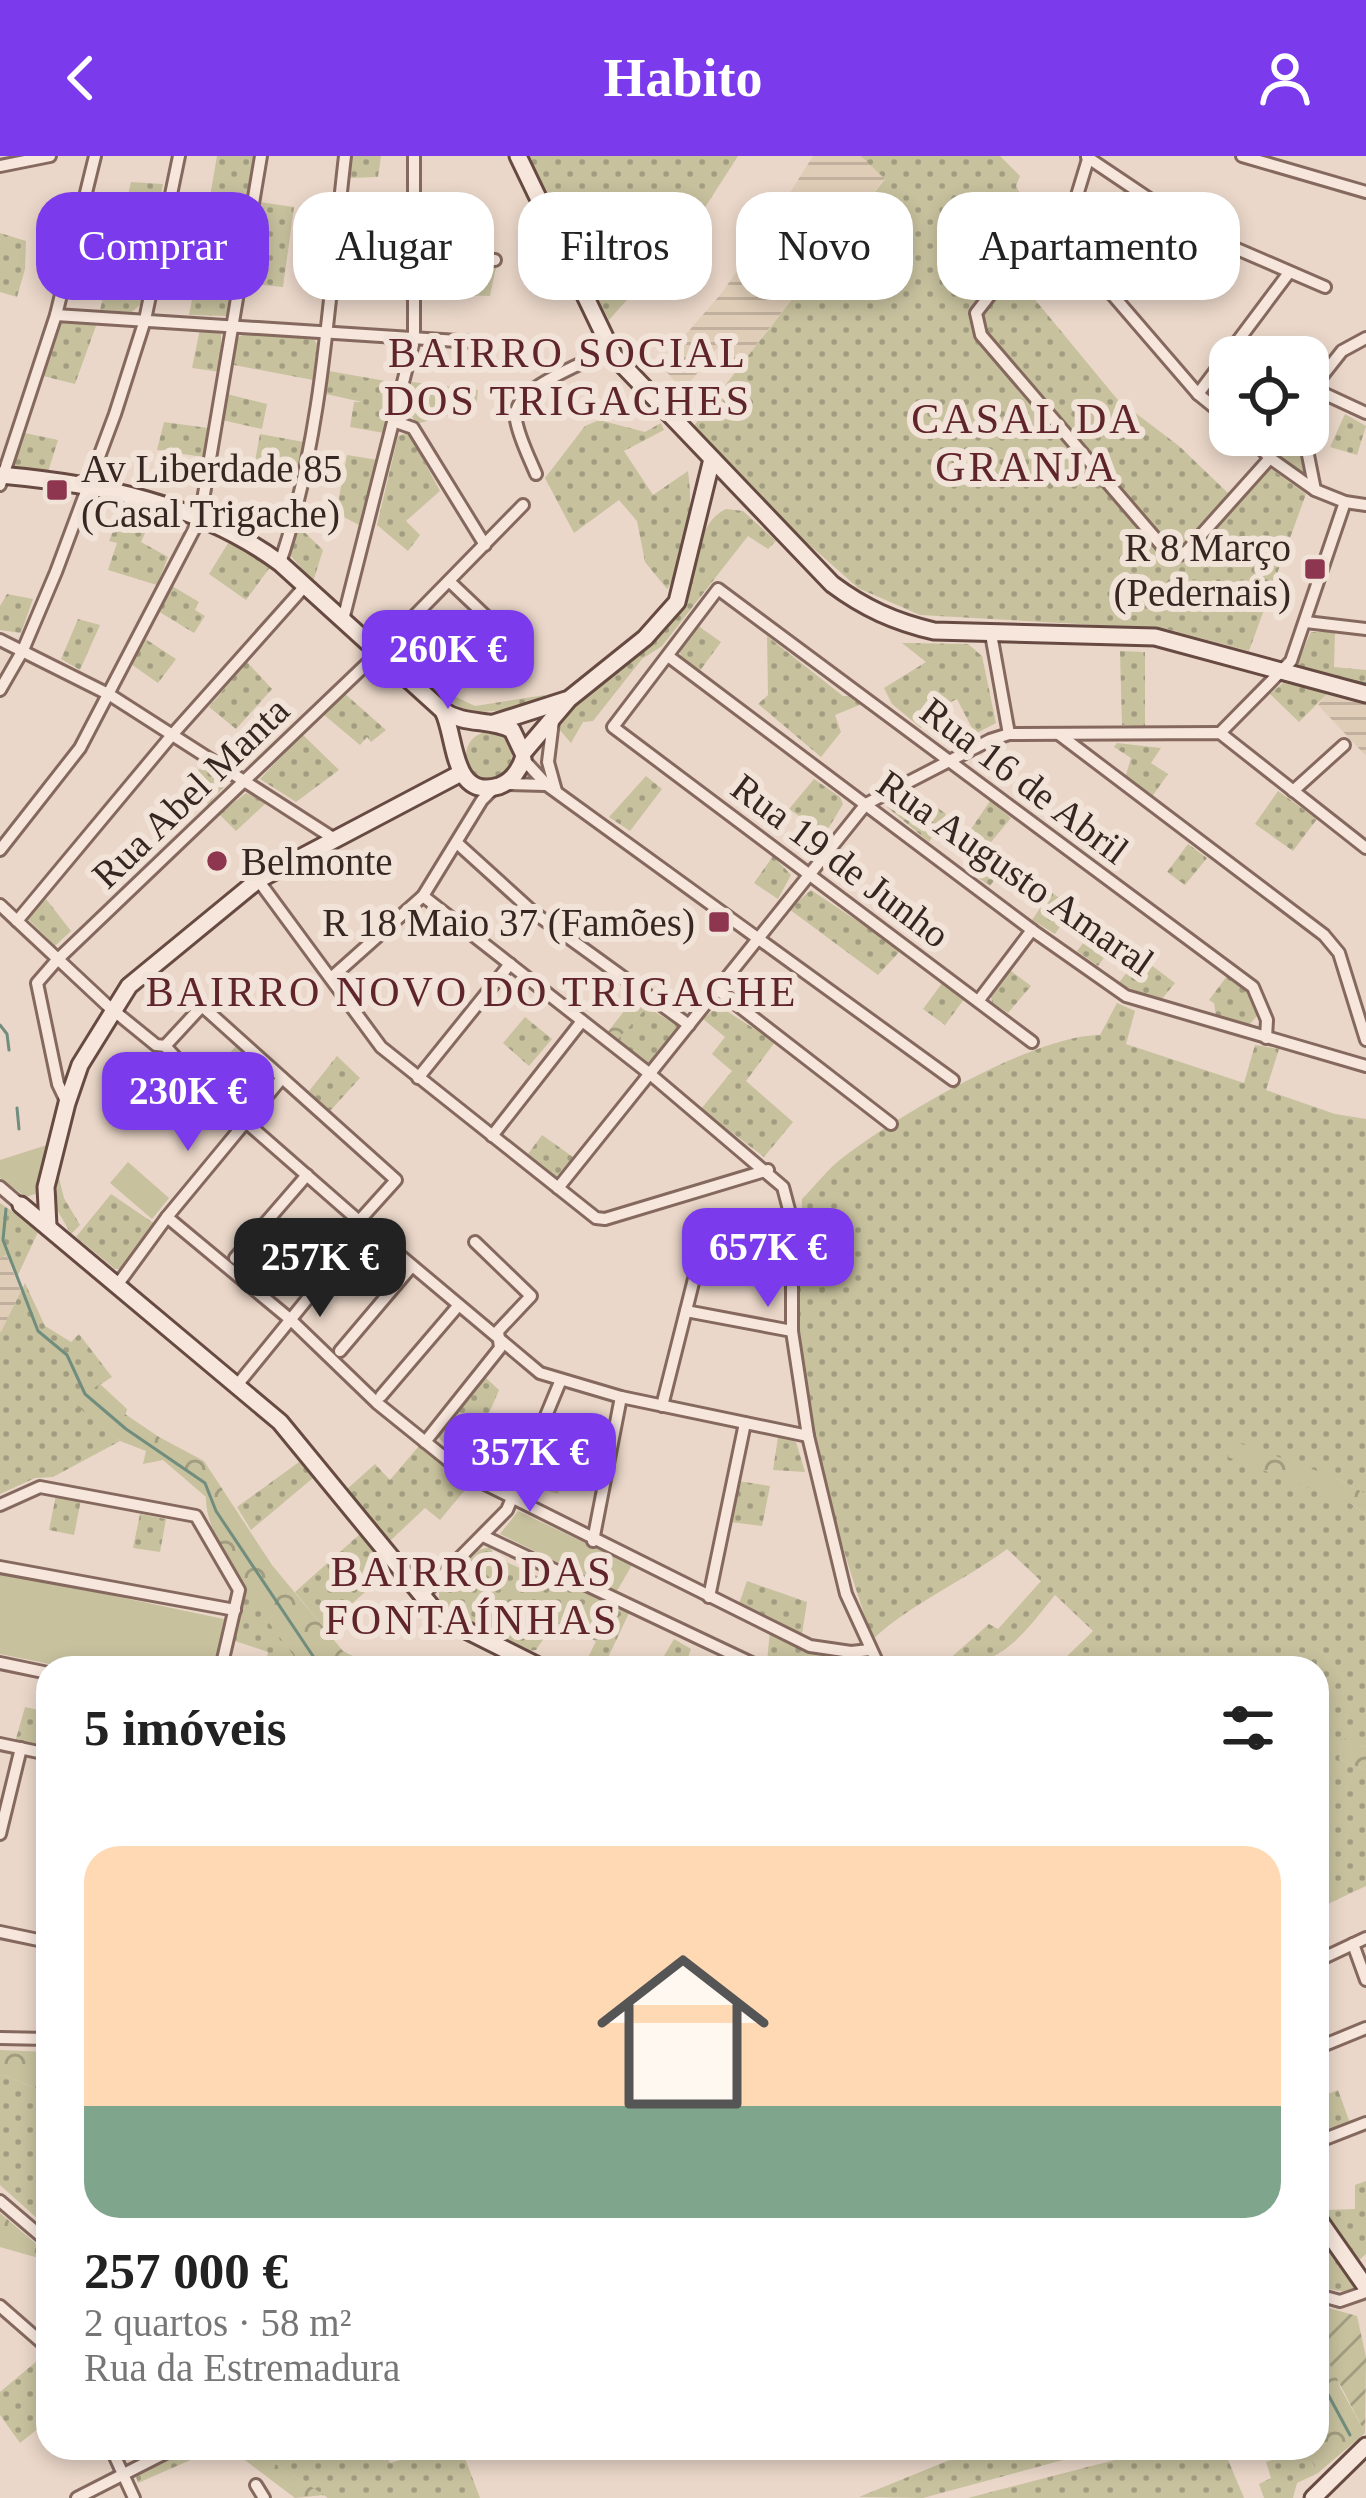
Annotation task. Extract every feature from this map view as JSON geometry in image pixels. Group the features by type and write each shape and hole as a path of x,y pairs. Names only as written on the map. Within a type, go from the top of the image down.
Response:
{"street":[{"path":"0,166 50,156"},
{"path":"95,156 56,315 1,478 88,486 177,508 251,542 442,710 461,721 512,730 523,756 552,788 953,1081"},
{"path":"0,690 23,650 88,486 145,320 179,156"},
{"path":"0,850 80,748 200,518 261,156"},
{"path":"280,563 297,512 325,357 345,156"},
{"path":"415,156 415,192"},
{"path":"518,156 609,349 832,584 859,604 920,628 1155,638 1366,694"},
{"path":"1078,192 1088,156 1141,192"},
{"path":"1242,156 1366,192"},
{"path":"1240,251 1325,287"},
{"path":"1198,394 1288,274"},
{"path":"343,620 414,339 414,300"},
{"path":"986,300 976,313 981,335 1168,553 1185,553 1270,458 1315,490 1366,505"},
{"path":"1117,300 1209,403"},
{"path":"56,315 473,342"},
{"path":"1329,367 1342,351 1366,338"},
{"path":"536,474 515,419 520,398 609,349"},
{"path":"1329,398 1366,413"},
{"path":"393,421 413,428 485,545"},
{"path":"1308,456 1315,490"},
{"path":"332,978 423,896 482,800 517,773 523,756 569,699 645,638 677,602 712,460"},
{"path":"1220,734 1283,673 1306,622 1345,502"},
{"name":"Rua Abel Manta","path":"56,960 378,653 523,505"},
{"path":"449,581 490,620"},
{"path":"17,921 172,735 305,586"},
{"name":"Rua 16 de Abril","path":"668,656 718,590 1253,987 1267,1020 1266,1038"},
{"path":"1306,622 1366,629"},
{"path":"991,634 1009,734"},
{"path":"0,640 110,695 334,838"},
{"name":"Rua 19 de Junho","path":"668,656 613,728 1032,1042"},
{"name":"Rua Augusto Amaral","path":"668,656 1031,930 1126,996 1366,1066"},
{"path":"454,750 462,734 569,699"},
{"path":"442,710 461,773 472,783 552,788"},
{"path":"552,788 548,762 553,721"},
{"path":"558,1188 866,804 947,760 1009,734 1220,734 1366,848"},
{"path":"1059,734 1324,934 1339,953 1366,1040"},
{"path":"1101,766 1108,736"},
{"path":"1293,791 1344,745"},
{"path":"48,1226 46,1187 80,1065 144,970 258,880 461,773"},
{"path":"457,843 533,912 688,1025"},
{"path":"258,880 382,1047 596,1218 768,1170"},
{"path":"423,896 650,1074 768,1170 782,1187 790,1204 792,1331 808,1436 835,1556 873,1656"},
{"path":"0,905 56,960 157,1045 165,1046 363,1224 540,1372 560,1382 621,1397 808,1436"},
{"path":"979,1000 1031,930"},
{"path":"56,960 37,983 58,1084 67,1103"},
{"path":"418,1078 510,964"},
{"path":"718,990 891,1124"},
{"path":"165,1046 202,1006 396,1180 238,1384"},
{"path":"492,1136 582,1021"},
{"path":"118,1283 282,1078"},
{"path":"236,1258 307,1175"},
{"path":"0,1187 280,1423 440,1617 518,1656"},
{"path":"21,1205 35,1201 46,1187"},
{"path":"167,1217 291,1320 377,1403 465,1474 810,1646 870,1650"},
{"path":"425,1442 500,1348 498,1331 531,1296 476,1242"},
{"path":"662,1406 701,1252"},
{"path":"340,1351 412,1266"},
{"path":"381,1396 458,1306"},
{"path":"686,1311 792,1331"},
{"path":"421,1597 483,1536 513,1498 560,1382"},
{"path":"593,1540 621,1397"},
{"path":"709,1597 746,1424"},
{"path":"0,1505 40,1487 196,1516 238,1590 224,1656"},
{"path":"483,1536 732,1656"},
{"path":"0,1567 235,1610"},
{"path":"0,1663 36,1670"},
{"path":"0,1744 36,1751"},
{"path":"0,1834 20,1748"},
{"path":"0,1932 36,1940"},
{"path":"1329,1955 1366,1938"},
{"path":"1353,1944 1366,1980"},
{"path":"1329,2043 1366,2028"},
{"path":"0,2038 36,2039"},
{"path":"1329,2137 1366,2123"},
{"path":"0,2201 36,2232"},
{"path":"1329,2235 1366,2290 1340,2301 1329,2298"},
{"path":"0,2306 36,2338"},
{"path":"1313,2498 1366,2446"},
{"path":"117,2460 134,2498"},
{"path":"77,2498 153,2460"},
{"path":"256,2485 264,2498"}],"shaded area":[{"path":"813,156 902,156 874,192 790,192"},
{"path":"736,273 736,300 791,300 740,366 717,348 683,391 660,364"},
{"path":"1330,691 1366,698 1366,756 1318,705"},
{"path":"6,1254 21,1292 0,1334 0,1258"}],"green space":[{"path":"217,156 255,156 249,192 211,192"},
{"path":"352,156 381,156 378,177 349,178"},
{"path":"523,156 738,156 712,196 712,192 542,192"},
{"path":"861,156 1000,156 1020,176 1019,192 937,192 937,300 1035,300 1117,399 1179,446 1229,494 1259,460 1306,494 1249,651 1167,629 920,615 858,588 777,516 693,427 791,300 913,300 913,192 875,192 885,179"},
{"path":"131,182 163,184 162,192 129,192"},
{"path":"269,203 293,207 283,287 269,286"},
{"path":"0,233 26,241 17,297 0,292"},
{"path":"102,300 142,300 132,312 100,310"},
{"path":"192,300 230,300 227,316 189,315"},
{"path":"599,300 627,300 609,320"},
{"path":"68,320 97,323 75,384 39,375 58,324"},
{"path":"200,329 221,334 221,372 192,368"},
{"path":"248,332 312,336 317,344 313,380 234,365 235,339"},
{"path":"329,371 397,383 384,433 350,427 354,402 362,402 326,394"},
{"path":"412,382 478,390 476,408 416,424 405,402"},
{"path":"227,394 267,404 262,429 222,420"},
{"path":"1345,414 1366,426 1357,455 1330,447"},
{"path":"599,420 645,432 661,423 664,430 624,451 653,495 688,471 688,533 681,563 667,589 645,562 637,521 619,500 574,533 545,478 585,426"},
{"path":"164,422 208,428 203,457 157,450"},
{"path":"20,432 58,440 48,472 18,470 14,465"},
{"path":"260,434 304,442 297,469 255,461"},
{"path":"410,435 440,491 406,521 420,535 408,551 377,525 398,436"},
{"path":"347,455 378,460 359,525 336,513"},
{"path":"1277,456 1303,456 1306,472 1295,471"},
{"path":"124,505 155,511 141,542 168,557 157,585 108,570 117,543 109,541"},
{"path":"726,509 743,511 776,541 768,549 748,536 662,646 642,659 593,721 583,722 571,743 559,729 572,711 674,620 685,601 708,525"},
{"path":"299,527 323,550 313,582 290,555"},
{"path":"230,540 271,566 246,600 209,574"},
{"path":"172,586 199,602 195,610 205,616 194,633 158,611"},
{"path":"7,594 33,599 21,633 0,630 0,606"},
{"path":"78,619 100,625 80,670 61,659"},
{"path":"697,625 721,642 699,672 681,657 679,647"},
{"path":"1311,632 1335,632 1334,667 1366,670 1366,686 1302,672 1297,664"},
{"path":"767,636 843,696 862,704 835,715 841,732 821,757 758,704 768,695"},
{"path":"144,638 176,659 158,683 131,664"},
{"path":"902,643 968,644 982,656 996,723 975,734 957,699 938,708 921,728 892,704 884,688 926,662"},
{"path":"1120,651 1145,652 1145,727 1122,725"},
{"path":"247,662 272,689 236,729 209,707"},
{"path":"1283,683 1330,691 1299,722 1270,694"},
{"path":"445,692 475,706 545,695 545,701 478,711 454,704 442,696"},
{"path":"344,693 386,730 360,745 323,714"},
{"path":"489,732 505,739 512,755 505,771 489,778 473,771 466,755 473,739"},
{"path":"302,734 339,770 296,802 260,779"},
{"path":"1117,743 1161,748 1151,763 1168,774 1151,798 1125,778 1131,758 1114,747"},
{"path":"206,763 229,781 208,804 186,781"},
{"path":"646,776 662,789 630,831 609,817"},
{"path":"814,779 843,804 825,834 789,809"},
{"path":"910,787 946,814 929,842 887,807 888,799"},
{"path":"1278,791 1317,819 1293,851 1255,824"},
{"path":"246,793 266,803 236,831 219,814"},
{"path":"990,801 1011,818 991,842 1011,857 990,886 970,872 990,843 971,829"},
{"path":"1188,844 1207,858 1185,885 1167,872"},
{"path":"773,856 791,875 778,899 754,883"},
{"path":"811,890 901,950 878,975 789,909"},
{"path":"1051,892 1073,908 1055,934 1032,920"},
{"path":"46,899 71,931 55,946 27,918"},
{"path":"1098,924 1118,938 1098,966 1077,951"},
{"path":"1139,956 1175,983 1161,1000 1118,984"},
{"path":"1007,968 1031,986 1008,1013 992,1002 990,992"},
{"path":"1227,976 1248,992 1258,1015 1248,1026 1216,1016 1209,1000"},
{"path":"943,982 965,998 945,1025 923,1009"},
{"path":"635,997 647,1007 616,1041 607,1033"},
{"path":"1117,1003 1135,1011 1126,1044 1244,1083 1255,1045 1279,1049 1266,1090 1335,1114 1366,1119 1366,1494 1334,1477 1350,1503 1366,1514 1366,1747 1345,1739 1339,1759 1366,1770 1366,1886 1329,1903 1329,1656 1067,1656 1093,1631 1055,1595 1019,1637 994,1656 953,1656 989,1624 998,1629 1041,1581 1007,1549 873,1639 836,1523 803,1361 798,1291 802,1199 841,1159 929,1101 1039,1048 1100,1035"},
{"path":"647,1007 678,1026 650,1064 616,1041"},
{"path":"725,1010 775,1042 746,1081 793,1122 764,1157 701,1109 732,1071 712,1054 725,1037 703,1019 712,1011"},
{"path":"525,1017 552,1039 529,1066 503,1043"},
{"path":"237,1045 273,1077 244,1108 208,1077"},
{"path":"337,1056 360,1078 330,1111 309,1091"},
{"path":"542,1135 573,1157 556,1177 528,1154"},
{"path":"47,1145 38,1193 26,1197 0,1178 0,1160"},
{"path":"128,1162 169,1198 152,1219 110,1183"},
{"path":"58,1174 64,1198 80,1225 71,1234 56,1208"},
{"path":"111,1194 155,1224 120,1269 76,1237"},
{"path":"0,1203 39,1230 17,1277 6,1255 0,1258"},
{"path":"25,1283 45,1326 71,1342 79,1334 112,1377 73,1402 120,1441 53,1477 35,1478 0,1494 0,1334"},
{"path":"485,1377 499,1390 487,1418 495,1426 469,1469 436,1435"},
{"path":"100,1384 127,1409 125,1414 204,1461 272,1565 343,1651 352,1656 294,1656 228,1561 208,1516 206,1497 163,1460 143,1464 146,1451 120,1441 72,1402"},
{"path":"544,1431 574,1439 558,1494 524,1483"},
{"path":"778,1437 796,1442 805,1472 773,1470"},
{"path":"1239,1443 1334,1477 1366,1494 1366,1514 1350,1503 1228,1457"},
{"path":"419,1446 470,1484 440,1520 425,1508 390,1541 346,1490 375,1464 390,1480"},
{"path":"299,1462 313,1478 251,1530 237,1507"},
{"path":"738,1481 770,1486 762,1526 730,1522"},
{"path":"56,1495 81,1500 74,1535 49,1530"},
{"path":"518,1511 632,1565 617,1591 500,1534"},
{"path":"140,1514 166,1519 160,1552 133,1548"},
{"path":"360,1534 389,1571 324,1628 295,1592"},
{"path":"490,1547 495,1557 630,1611 609,1656 589,1656 596,1641 555,1622 536,1650 528,1651 446,1610 439,1588 479,1550"},
{"path":"0,1572 224,1619 216,1656 36,1656 36,1661 0,1654"},
{"path":"747,1581 807,1602 802,1634 739,1604"},
{"path":"245,1588 294,1656 267,1656 268,1652 235,1641"},
{"path":"770,1630 829,1654 829,1656 768,1656"},
{"path":"674,1639 691,1649 688,1656 664,1656"},
{"path":"25,1707 36,1709 36,1745 15,1742"},
{"path":"1345,1738 1366,1747 1366,1770 1339,1759"},
{"path":"0,2050 36,2052 36,2088 0,2074"},
{"path":"0,2074 36,2088 36,2217 0,2185"},
{"path":"1338,2090 1350,2123 1329,2131 1329,2093"},
{"path":"1366,2181 1366,2254 1358,2261 1329,2216 1329,2210 1355,2209 1355,2185"},
{"path":"0,2213 36,2244 36,2257 0,2247"},
{"path":"1329,2251 1355,2285 1352,2293 1329,2289"},
{"path":"1329,2308 1357,2316 1366,2357 1365,2433 1329,2363"},
{"path":"1329,2347 1340,2387 1365,2433 1318,2473 1311,2460 1329,2460"},
{"path":"36,2362 36,2430 20,2443 0,2415 0,2392"},
{"path":"166,2460 191,2460 138,2483 136,2477"},
{"path":"245,2460 269,2460 324,2495 295,2498"},
{"path":"269,2460 466,2460 480,2498 328,2498"},
{"path":"950,2460 1063,2460 923,2498 859,2497"},
{"path":"1115,2460 1228,2460 1244,2498 968,2498"},
{"path":"1312,2460 1318,2473 1297,2483 1293,2498 1264,2498 1259,2484 1271,2478 1266,2462"}],"waterway":[{"path":"1332,677 1366,684"},
{"path":"0,1025 9,1050"},
{"path":"17,1108 19,1129"},
{"path":"6,1209 3,1240 38,1331 67,1355 85,1394 126,1429 205,1483 216,1511 313,1656"},
{"path":"1329,2396 1350,2435"}],"place":[{"name":"Av Liberdade 85 (Casal Trigache)","path":"57,490"},
{"name":"R 8 Março (Pedernais)","path":"1315,569"},
{"name":"Belmonte","path":"217,861"},
{"name":"R 18 Maio 37 (Famões)","path":"719,922"}],"district":[{"name":"BAIRRO SOCIAL DOS TRIGACHES","path":"568,376"},
{"name":"CASAL DA GRANJA","path":"1027,442"},
{"name":"BAIRRO NOVO DO TRIGACHE","path":"472,991"},
{"name":"BAIRRO DAS FONTAÍNHAS","path":"472,1595"}]}
